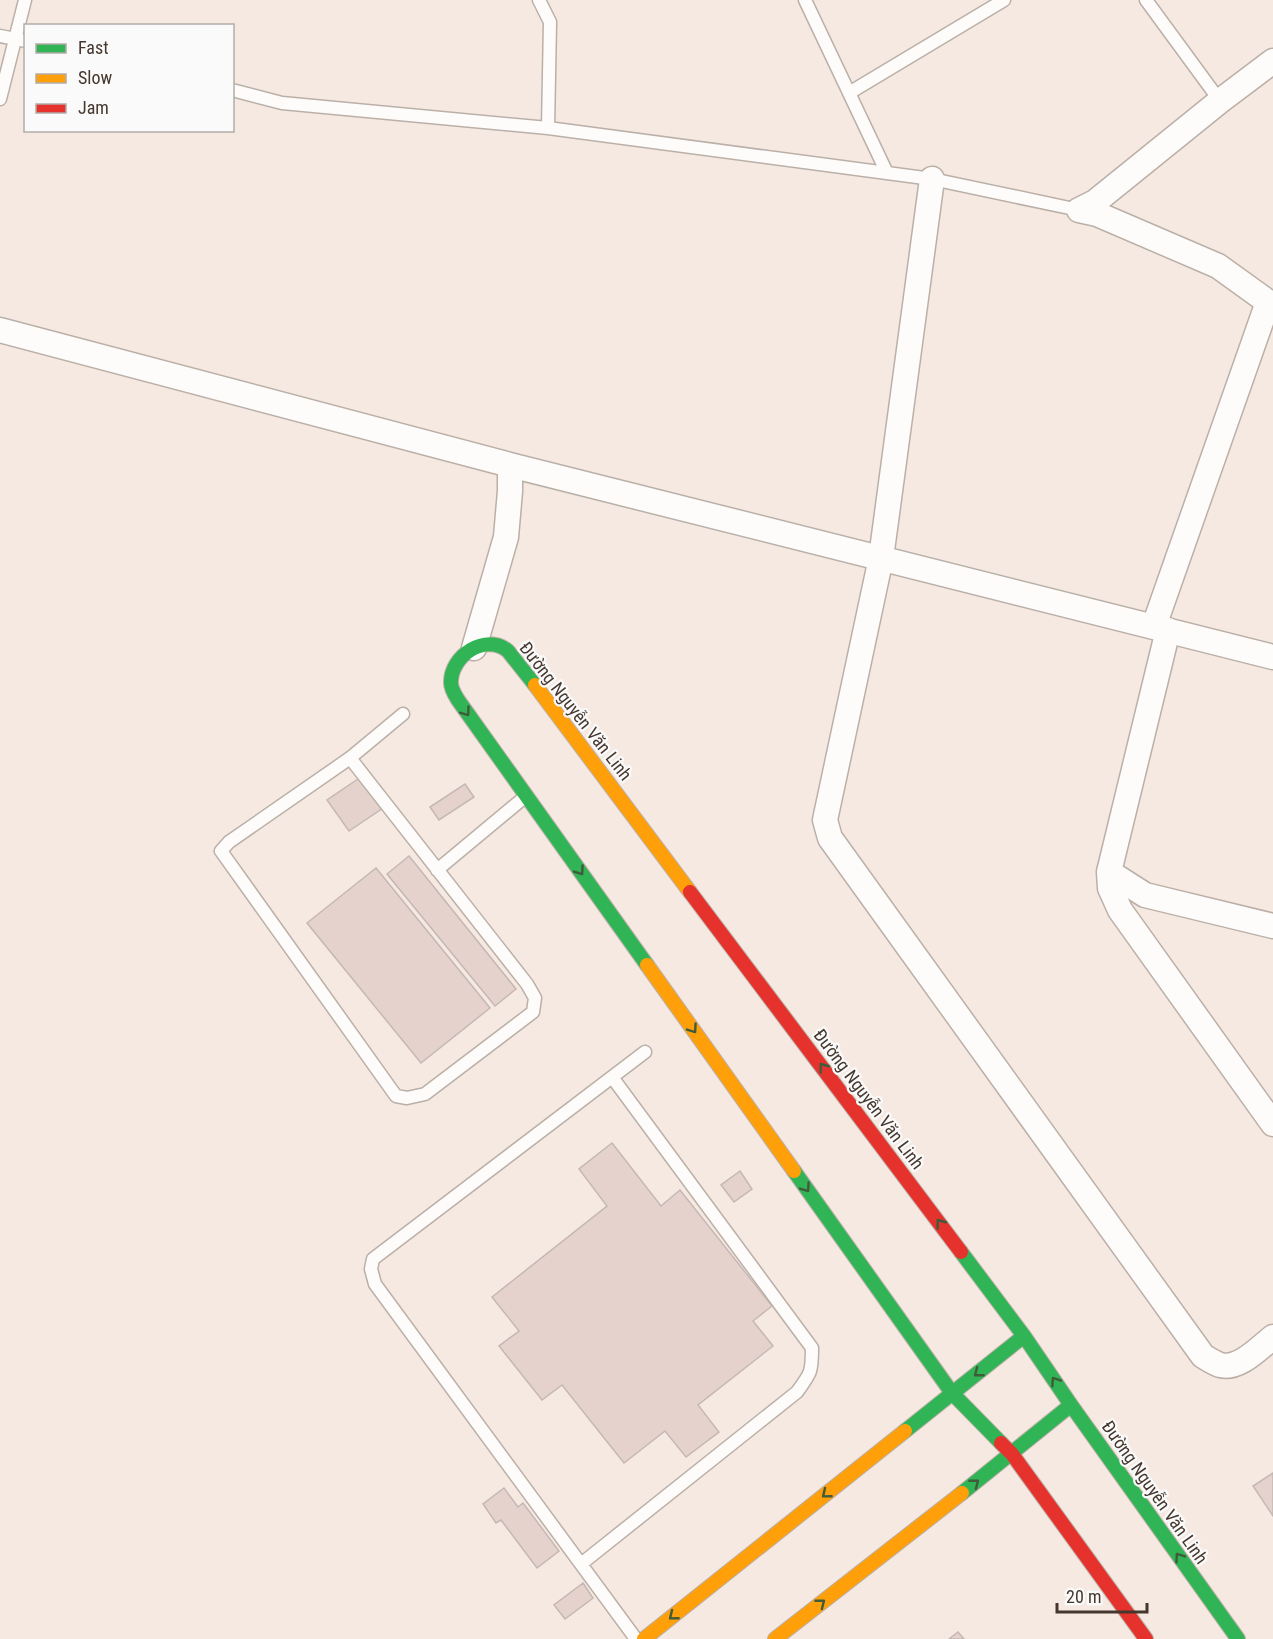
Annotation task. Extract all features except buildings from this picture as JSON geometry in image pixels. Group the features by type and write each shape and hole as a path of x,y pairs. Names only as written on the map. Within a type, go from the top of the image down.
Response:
{"main road":[{"name":"Đường Nguyễn Văn Linh","path":"474,648 488,644 502,646 513,656 1024,1336 1238,1639"},
{"path":"474,648 458,660 451,671 451,686 458,700 952,1393 1012,1454 1146,1639"},
{"path":"644,1639 1024,1336"},
{"path":"775,1639 1012,1454 1071,1405"}],"street":[{"path":"1079,210 1095,202 1220,101 1270,68"},
{"path":"932,179 881,558 825,820 831,838 1203,1356 1218,1365 1230,1366 1245,1359 1273,1337"},
{"path":"1079,210 1097,214 1218,266 1271,303 1161,628 1109,872 1110,888 1120,910 1273,1124"},
{"path":"0,330 510,465 1273,657"},
{"path":"474,648 506,537 510,465"},
{"path":"1109,872 1145,895 1273,926"}],"lane":[{"path":"0,99 20,40 25,0"},
{"path":"539,0 550,22 548,128"},
{"path":"805,0 887,173"},
{"path":"849,93 1004,0"},
{"path":"1146,0 1220,101"},
{"path":"0,36 20,40"},
{"path":"234,91 282,103 548,128 932,179 1079,210"},
{"path":"350,758 527,984 535,998 533,1012 425,1094 407,1098 396,1096 220,851 229,842 350,758 403,714"},
{"path":"436,870 526,796"},
{"path":"636,1639 375,1284 371,1269 373,1259 645,1052"},
{"path":"581,1564 797,1392 810,1375 812,1364 812,1348 612,1077"}],"traffic: fast":[{"path":"535,685 508,651 490,644 480,646 463,656 456,664 451,683 458,700 647,965"},
{"path":"794,1171 952,1393 1001,1443"},
{"path":"961,1252 1024,1336 1238,1639"},
{"path":"905,1431 1024,1336"},
{"path":"962,1493 1071,1405"}],"traffic: slow":[{"path":"535,685 690,892"},
{"path":"647,965 794,1171"},
{"path":"644,1639 905,1431"},
{"path":"775,1639 962,1493"}],"traffic: jam":[{"path":"690,892 961,1252"},
{"path":"1001,1443 1012,1454 1146,1639"}]}
